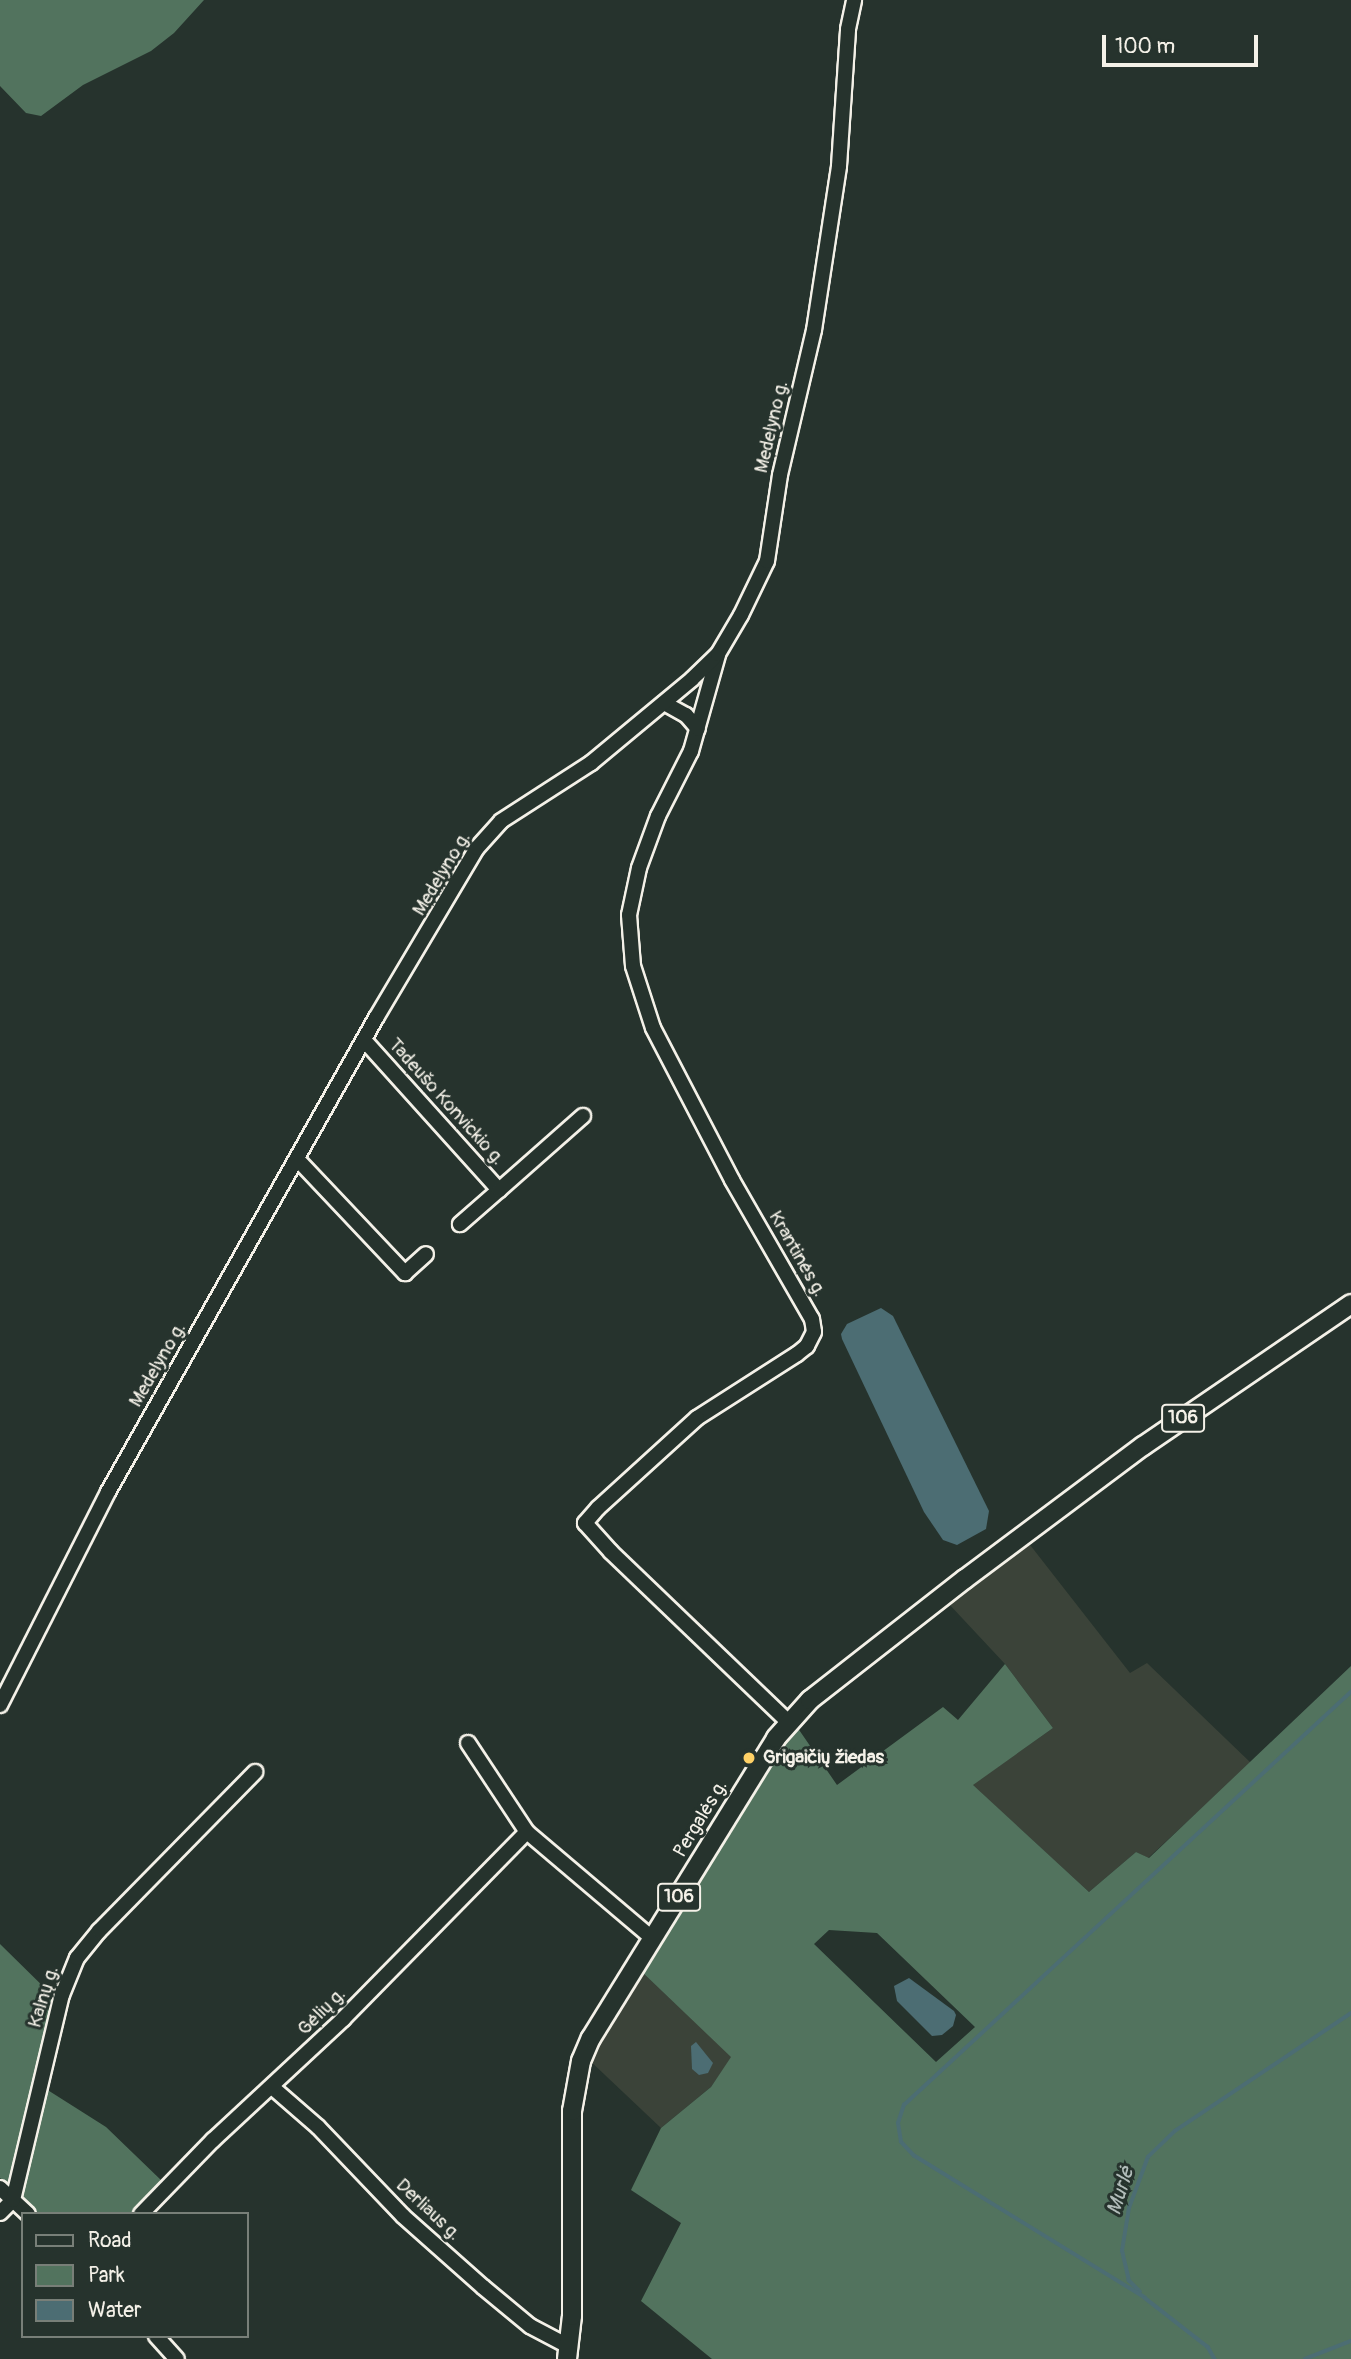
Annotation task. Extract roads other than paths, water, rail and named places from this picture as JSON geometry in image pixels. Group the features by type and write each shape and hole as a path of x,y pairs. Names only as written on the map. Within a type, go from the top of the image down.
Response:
{"main road":[{"name":"Pergalės g.","path":"568,2353 572,2316 572,2111 575,2085 591,2038 760,1760 788,1722 832,1681 1143,1446 1351,1304"}],"street":[{"name":"Medelyno g.","path":"0,1705 108,1492 364,1040 477,848 501,821 591,762 664,703 718,654 767,561 780,475 814,330 839,166 848,29 854,0"},
{"name":"Krantinės g.","path":"718,654 698,729 658,816 639,868 629,915 633,966 653,1028 732,1180 812,1319 814,1332 807,1346 797,1354 697,1418 585,1523 611,1552 788,1722"},
{"path":"664,703 686,715 698,729"},
{"name":"Tadeušo Konvickio g.","path":"364,1040 499,1190"},
{"name":"Tadeušo Konvickio g.","path":"460,1224 583,1116"},
{"path":"298,1160 405,1273 426,1254"},
{"path":"468,1743 527,1832 653,1939"},
{"name":"Kalnų g.","path":"13,2200 64,1987 77,1958 99,1931 255,1772"},
{"name":"Gėlių g.","path":"143,2212 527,1832"},
{"name":"Derliaus g.","path":"272,2087 318,2127 404,2216 483,2287 568,2353"},
{"path":"0,2188 26,2212"},
{"path":"0,2213 13,2200"},
{"path":"158,2338 177,2359"}],"water":[{"path":"881,1308 893,1316 989,1511 986,1529 957,1545 943,1540 924,1512 842,1339 841,1334 847,1324"},
{"path":"909,1978 954,2011 956,2015 953,2026 942,2035 932,2036 897,2001 894,1986"},
{"path":"696,2042 713,2063 708,2073 699,2075 692,2069 691,2046"}],"waterway":[{"path":"1145,2298 914,2156 901,2142 898,2123 904,2105 1351,1692"},
{"name":"Murlė","path":"1140,2292 1129,2281 1122,2251 1129,2208 1148,2157 1175,2131 1351,2013"},
{"name":"Murlė","path":"1145,2298 1208,2347 1215,2359"},
{"path":"1305,2359 1351,2341"}],"place":[{"name":"Grigaičių žiedas","path":"749,1758"}]}
